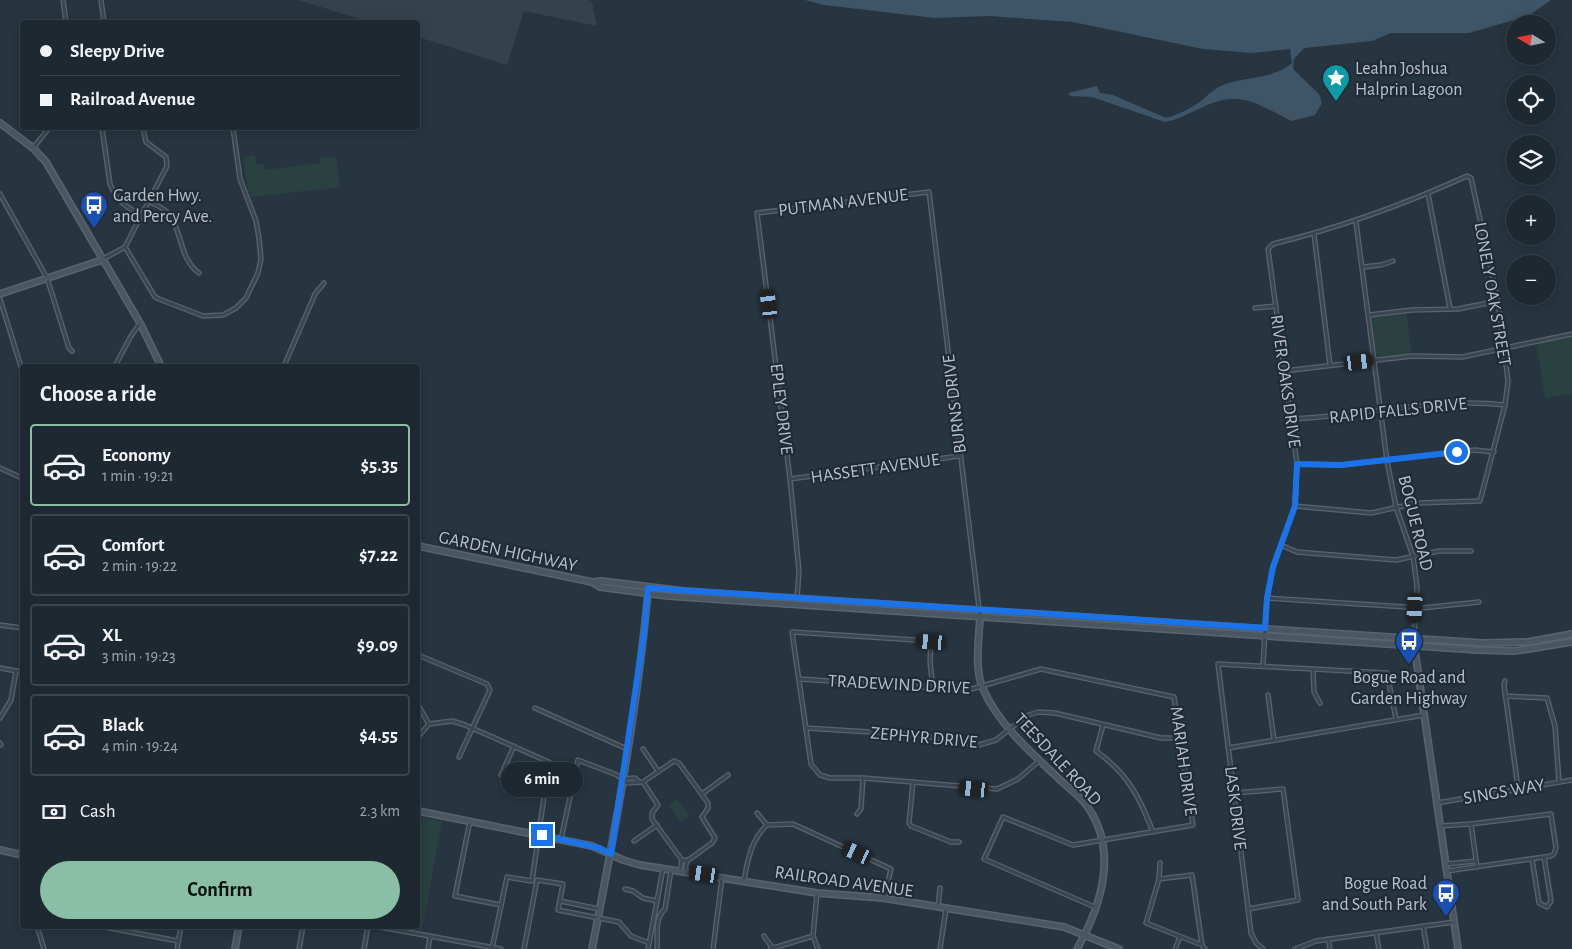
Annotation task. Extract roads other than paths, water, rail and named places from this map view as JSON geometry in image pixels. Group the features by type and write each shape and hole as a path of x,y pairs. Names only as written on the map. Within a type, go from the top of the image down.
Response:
{"main road":[{"path":"0,123 33,148 50,169 140,323 160,364"},
{"path":"0,294 102,260"},
{"name":"GARDEN HIGHWAY","path":"420,546 592,582 601,581 648,588 1482,643 1535,640 1572,634"},
{"name":"GARDEN HIGHWAY","path":"592,582 600,587 648,594 1414,646 1487,650 1536,649 1572,642"},
{"path":"592,949 611,854 623,779 644,633 648,588"},
{"name":"TEESDALE ROAD","path":"980,617 978,664 982,687 993,707 1039,761 1084,802 1098,824 1106,861 1097,908 1078,949"},
{"name":"BOGUE ROAD","path":"1414,639 1458,949"},
{"path":"1535,640 1536,649"},
{"name":"RAILROAD AVENUE","path":"420,811 470,820 599,848 632,863 817,893 883,898 1064,927 1086,934 1120,949"},
{"path":"0,850 20,855"},
{"path":"235,949 238,929"}],"street":[{"path":"63,0 66,20"},
{"path":"101,0 104,20"},
{"path":"33,148 47,130"},
{"path":"102,130 113,192 126,207 142,215"},
{"path":"102,260 125,247 167,166 168,160 148,145 144,130"},
{"path":"125,247 155,297 203,316 223,315 236,308 246,298 258,273 261,260 259,238 254,217 240,179 233,130"},
{"name":"LONELY OAK STREET","path":"1396,507 1417,503 1480,501 1506,405 1508,381 1506,348 1498,301 1471,178 1467,176 1428,194"},
{"name":"PUTMAN AVENUE","path":"757,214 929,192"},
{"name":"BURNS DRIVE","path":"929,192 959,456 980,617"},
{"path":"0,194 47,278 69,348 72,351"},
{"path":"1330,365 1314,234 1356,222 1428,194 1450,308"},
{"path":"149,201 163,209 171,217 191,266 199,273"},
{"name":"EPLEY DRIVE","path":"757,214 790,479 799,571 797,605"},
{"name":"BOGUE ROAD","path":"1356,222 1387,461 1396,507 1413,556 1417,587 1414,639"},
{"name":"RIVER OAKS DRIVE","path":"1263,665 1267,598 1273,567 1295,506 1297,464 1268,249 1272,244 1314,234"},
{"path":"1363,267 1381,265 1393,261"},
{"path":"285,364 315,294 324,283"},
{"path":"0,300 20,364"},
{"path":"1369,315 1412,310 1458,309 1498,301"},
{"path":"1255,308 1276,306"},
{"path":"116,364 140,323"},
{"path":"1284,371 1412,356 1462,357 1572,334"},
{"name":"RAPID FALLS DRIVE","path":"1291,419 1336,417 1474,402 1506,405"},
{"path":"1297,464 1341,465 1475,450 1494,452"},
{"name":"HASSETT AVENUE","path":"790,479 959,456"},
{"path":"0,468 20,477"},
{"path":"1295,506 1370,513 1396,507"},
{"path":"1281,545 1297,552 1396,560 1439,551 1471,551"},
{"path":"1267,598 1415,608 1479,602"},
{"path":"0,625 20,628"},
{"path":"933,688 930,662 931,642 792,632 811,764 820,774 830,778 863,778 996,789 1018,779 1039,761"},
{"path":"420,655 487,684 490,690 459,756"},
{"name":"LASK DRIVE","path":"1263,665 1218,664 1251,933 1256,943 1263,949"},
{"path":"1263,665 1387,673 1396,719"},
{"path":"0,668 20,672"},
{"name":"TRADEWIND DRIVE","path":"799,679 968,690 1028,671 1041,669 1174,696"},
{"path":"1313,669 1314,692 1320,703"},
{"path":"0,718 11,700 16,671"},
{"path":"1505,681 1505,696 1518,788"},
{"path":"1268,695 1274,740"},
{"name":"MARIAH DRIVE","path":"1153,832 1193,826 1174,696"},
{"path":"1505,696 1548,698 1554,726 1559,782"},
{"path":"420,708 429,724"},
{"path":"535,708 627,750"},
{"name":"ZEPHYR DRIVE","path":"806,728 919,735 979,745 996,740 1011,730 1026,716 1038,712 1055,713 1161,738 1180,738"},
{"path":"1228,748 1424,715"},
{"path":"420,735 429,724 452,721 473,728 549,762 532,880 507,877 490,948"},
{"path":"1097,908 984,859 1003,817 1073,845 1153,832 1139,797 1125,777 1096,751 1103,724"},
{"path":"501,775 514,746"},
{"path":"643,749 658,771"},
{"path":"562,839 578,760 623,779 635,778 641,782 658,805 652,816 684,860 683,871"},
{"path":"623,779 627,784 641,782 671,762 677,761 702,794 709,806 702,817 714,836 714,840 684,860"},
{"path":"702,794 728,775"},
{"path":"857,814 861,809 863,778"},
{"name":"SINGS WAY","path":"1437,803 1572,780"},
{"path":"913,782 909,823 912,826 952,842 959,842"},
{"path":"1234,793 1283,789 1298,900 1248,909"},
{"path":"757,813 766,825"},
{"path":"1440,826 1471,824 1549,813 1552,817 1556,852 1544,857 1447,872"},
{"path":"470,820 455,896 501,905"},
{"path":"744,880 748,855 757,834 766,825 793,824 891,869 883,898"},
{"path":"1471,824 1477,867"},
{"path":"634,841 657,825"},
{"path":"1532,859 1539,903 1547,907 1551,901 1544,857"},
{"path":"1446,864 1476,861"},
{"path":"1160,863 1159,879 1146,923 1202,945"},
{"path":"648,949 664,868"},
{"path":"657,949 655,940 661,912 665,909 672,869"},
{"path":"1159,879 1192,875 1202,945 1205,949"},
{"path":"713,949 722,877"},
{"path":"524,949 537,880 563,884 558,910 619,922 631,936 649,943"},
{"path":"938,908 940,888"},
{"path":"625,889 633,890 643,898 657,901"},
{"path":"817,893 813,936 818,949"},
{"path":"560,901 600,909"},
{"path":"940,949 946,908"},
{"path":"1295,949 1303,944 1328,939 1454,922"},
{"path":"1423,926 1427,949"},
{"path":"39,929 44,949"},
{"path":"115,929 178,941"},
{"path":"177,949 180,929"},
{"path":"299,949 302,929"},
{"path":"364,949 367,929"},
{"path":"388,929 430,938 501,949"},
{"path":"1376,933 1379,949"},
{"path":"764,936 771,948 813,936"},
{"path":"1175,949 1180,937"},
{"path":"428,949 430,938"},
{"path":"1328,939 1330,949"}],"place":[{"name":"Leahn Joshua Halprin Lagoon","path":"1336,102"},
{"name":"Garden Hwy. and Percy Ave.","path":"94,229"},
{"name":"Bogue Road and Garden Highway","path":"1409,665"},
{"name":"Bogue Road and South Park","path":"1446,917"}]}
